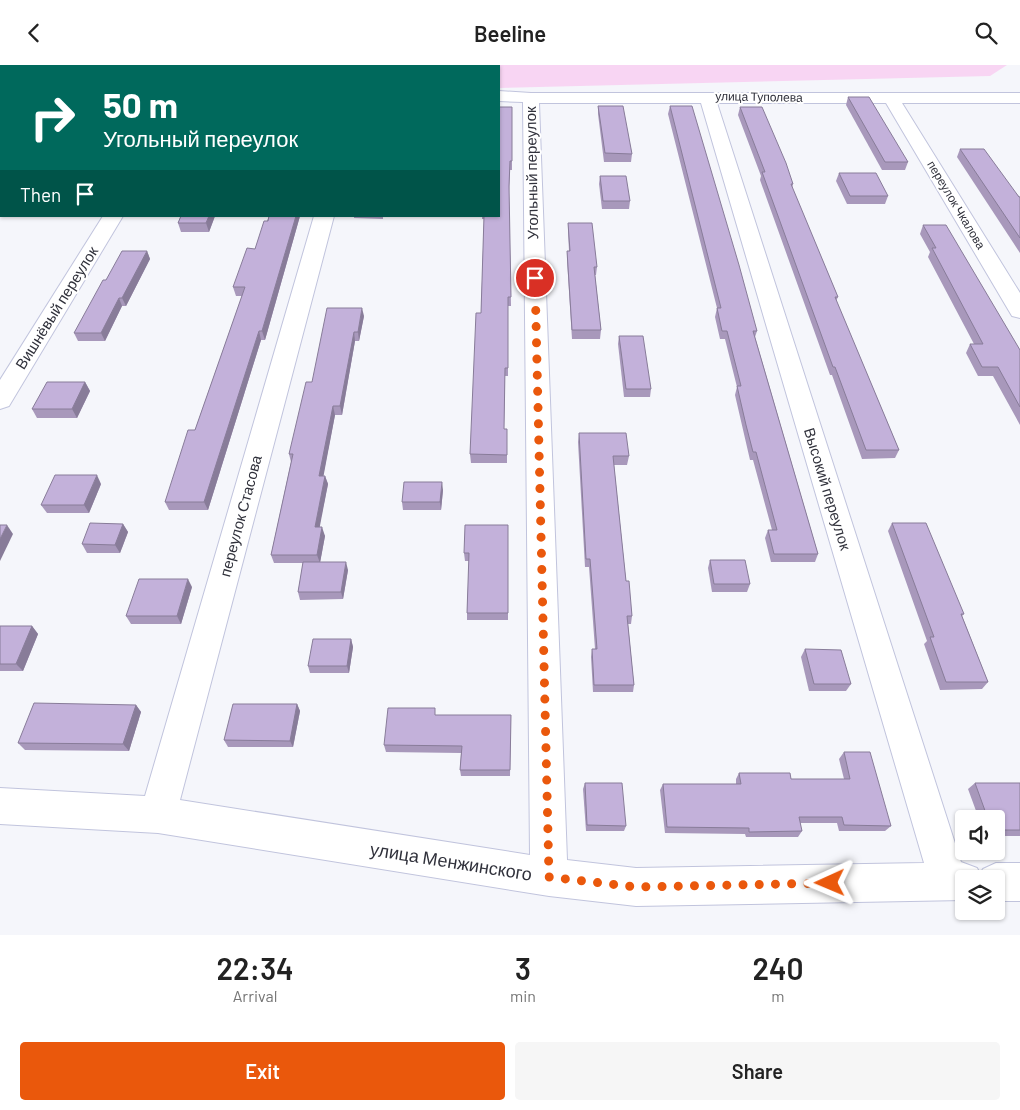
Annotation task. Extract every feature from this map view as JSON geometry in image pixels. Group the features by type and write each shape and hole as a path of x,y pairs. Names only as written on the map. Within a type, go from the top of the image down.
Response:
{"street":[{"name":"улица Туполева","path":"500,95 531,98 1020,98"},
{"name":"Высокий переулок","path":"707,97 955,878"},
{"name":"Угольный переулок","path":"531,98 549,877"},
{"name":"переулок Чкалова","path":"891,98 1020,311"},
{"name":"Вишнёвый переулок","path":"0,400 112,217"},
{"name":"переулок Стасова","path":"158,815 324,217"},
{"name":"улица Менжинского","path":"0,806 158,815 549,877 636,887 955,881"},
{"path":"1005,882 1020,882"}],"shaded area":[{"path":"500,65 1007,65 990,76 500,88"}],"building":[{"path":"848,97 869,97 908,162 885,162"},
{"path":"598,106 623,106 632,154 605,153"},
{"path":"670,106 692,106 757,331 753,331 818,554 774,554 768,530 777,530 756,452 753,452 746,425 737,386 741,386 727,331 722,331 717,308 721,308"},
{"path":"500,107 512,107 512,161 510,161 509,186 511,297 508,297 508,368 505,368 504,429 507,429 507,455 470,454 476,313 481,313 484,217 500,217"},
{"path":"740,107 762,107 786,163 793,184 791,184 838,297 835,297 899,450 866,450 835,367 833,367 762,172 765,172"},
{"path":"960,149 984,149 1020,197 1020,238"},
{"path":"839,173 876,173 888,196 850,196"},
{"path":"600,176 626,176 630,201 603,201"},
{"path":"181,217 209,217 206,223 178,223"},
{"path":"269,217 296,217 262,331 259,331 204,502 165,502 188,430 195,430 245,287 233,287 247,248 255,249 264,221 268,221"},
{"path":"568,223 592,223 597,267 594,267 601,330 572,330 567,251 570,251"},
{"path":"923,225 946,225 1020,350 1020,407 998,367 982,367 970,344 983,344 932,248 936,248"},
{"path":"122,251 147,251 101,333 74,333 103,280 106,280"},
{"path":"327,308 362,308 358,332 354,332 340,406 333,406 319,476 325,476 315,527 322,527 317,555 271,555 293,454 289,454 306,382 312,382"},
{"path":"619,336 643,336 651,389 626,389"},
{"path":"47,382 85,382 72,409 32,409"},
{"path":"579,433 626,433 629,456 613,456 626,581 629,581 632,616 627,616 634,685 594,685 592,649 597,649 590,559 586,559"},
{"path":"55,475 97,475 84,505 41,505"},
{"path":"404,482 442,482 440,502 402,502"},
{"path":"90,523 123,524 115,545 82,544"},
{"path":"892,523 926,523 964,614 961,614 988,682 946,682 930,637 934,637"},
{"path":"0,525 7,525 0,539"},
{"path":"465,525 508,525 508,613 467,613 469,553 464,553"},
{"path":"710,560 745,560 750,584 714,584"},
{"path":"303,562 346,562 341,592 298,592"},
{"path":"139,579 188,579 177,616 126,616"},
{"path":"0,626 32,626 16,664 0,664"},
{"path":"313,639 351,639 347,666 308,666"},
{"path":"805,649 841,650 851,684 814,684"},
{"path":"34,703 136,705 123,744 18,743"},
{"path":"233,704 297,704 290,741 224,740"},
{"path":"388,708 435,708 435,715 511,715 510,770 460,770 462,746 384,745"},
{"path":"844,752 870,752 891,826 844,825 842,817 799,817 802,831 749,832 749,828 667,827 663,784 741,784 739,773 790,773 791,779 850,779"},
{"path":"585,783 622,783 626,826 587,825"},
{"path":"975,783 1020,783 1020,830 1005,830 1005,810 985,810"}],"route":[{"path":"535,278 549,877 636,887 830,883"}]}
